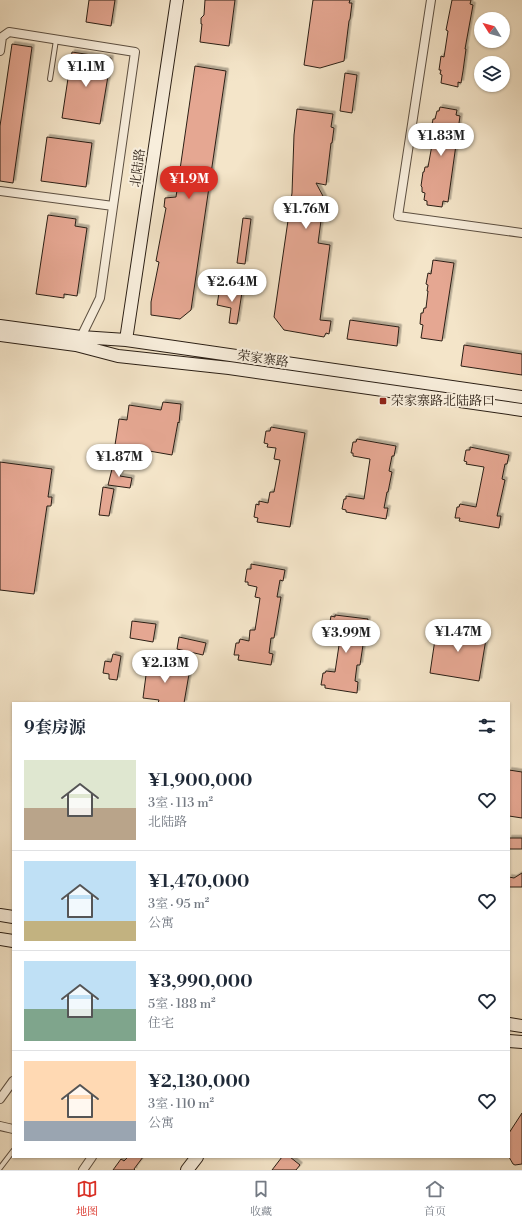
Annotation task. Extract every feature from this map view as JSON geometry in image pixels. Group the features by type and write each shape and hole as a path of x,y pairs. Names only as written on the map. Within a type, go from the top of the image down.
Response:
{"street":[{"name":"北陆路","path":"126,340 177,0"},
{"path":"431,0 398,216 522,233"},
{"path":"0,50 2,37 9,32 135,52 100,298 81,337"},
{"path":"0,191 113,206"},
{"name":"荣家寨路","path":"0,326 81,337 126,340 522,397"},
{"name":"荣家寨路","path":"0,335 76,346 118,356 229,368 522,410"},
{"path":"0,915 12,917"},
{"path":"0,939 12,941"},
{"path":"510,1024 522,1026"},
{"path":"510,1041 522,1042"},
{"path":"0,1098 12,1082"},
{"path":"0,1126 12,1128"},
{"path":"83,1170 91,1158"},
{"path":"187,1170 196,1158"}],"lane":[{"path":"50,79 56,40"},
{"path":"0,1168 12,1152"}],"building":[{"path":"89,0 115,0 111,26 86,22"},
{"path":"205,0 235,0 229,46 200,42 202,24 201,18 204,15"},
{"path":"313,0 350,0 349,3 352,3 344,61 320,68 304,65"},
{"path":"452,0 471,0 470,4 473,5 465,49 461,83 458,82 458,87 441,83 442,75 440,74 441,70 439,70 441,56 444,57 448,31 446,30"},
{"path":"12,44 32,47 13,183 0,181 0,126"},
{"path":"72,52 111,58 100,124 62,118"},
{"path":"195,66 226,71 191,310 180,319 151,315 151,302 159,262 156,261 166,208 164,207 165,198 176,197"},
{"path":"345,73 357,75 352,113 340,111"},
{"path":"440,107 457,110 456,115 460,116 448,202 443,201 442,207 427,205 427,201 424,200 425,193 422,192 421,186 423,172 425,167 428,167 432,145 429,144 430,138 428,137 430,125 432,125 433,119 435,119 437,111 439,111"},
{"path":"297,109 333,114 331,127 334,128 326,185 316,183 324,198 318,243 330,245 320,320 331,321 329,334 326,333 324,337 284,330 274,317 292,193 294,135"},
{"path":"47,137 92,143 86,187 41,181"},
{"path":"48,215 76,219 75,226 87,228 77,296 64,294 64,298 36,294"},
{"path":"243,218 251,219 245,264 237,263"},
{"path":"433,260 454,263 442,341 421,338 423,325 420,324 421,313 423,313 424,308 426,308 428,285 426,284 428,273 431,274"},
{"path":"235,284 243,286 237,324 229,323 231,308 217,305 219,293 233,295"},
{"path":"350,320 399,327 397,346 347,339"},
{"path":"464,345 522,354 522,375 461,366"},
{"path":"163,402 181,404 179,423 178,422 172,455 115,445 119,419 127,420 129,405 161,410"},
{"path":"271,427 305,433 290,527 257,522 258,518 254,517 256,504 259,505 259,501 268,503 270,492 274,492 280,460 274,459 276,448 267,447 268,444 264,443 266,431 270,431"},
{"path":"357,439 396,446 389,471 392,472 384,508 388,508 386,519 346,512 346,510 342,509 346,496 364,499 370,459 353,456 353,453 351,453 353,442 356,442"},
{"path":"470,447 509,455 507,464 505,464 502,479 505,480 497,516 501,516 499,528 459,521 460,518 455,518 457,507 459,507 460,504 476,507 484,467 466,464 467,462 464,461 466,450 470,450"},
{"path":"0,462 52,469 48,497 52,497 51,506 47,506 34,594 0,590"},
{"path":"113,465 122,466 120,476 132,478 130,488 108,485"},
{"path":"103,487 114,489 109,516 99,515"},
{"path":"251,564 285,570 283,581 280,580 277,597 281,597 274,638 271,638 269,653 273,654 271,665 238,660 239,655 234,655 236,643 239,643 240,639 249,641 250,630 255,630 260,598 255,597 257,587 248,585 248,582 245,582 247,569 251,569"},
{"path":"335,615 368,619 366,630 362,629 360,645 363,645 360,665 357,665 355,681 358,682 357,693 325,688 325,685 321,685 323,673 326,671 335,672 341,632 331,631 331,628 329,628 331,616 335,617"},
{"path":"132,621 156,624 153,642 130,638"},
{"path":"437,626 487,633 479,681 430,673"},
{"path":"179,637 206,643 203,655 177,649"},
{"path":"113,654 121,656 117,680 109,679 109,674 103,673 105,661 111,662"},
{"path":"148,660 189,674 184,702 158,702 159,700 143,698"},
{"path":"510,770 522,772 522,818 510,816"},
{"path":"510,838 522,838 522,849 510,849"},
{"path":"522,873 522,887 510,887 510,877 514,878"},
{"path":"522,1113 522,1164 515,1165 510,1158 510,1131"},
{"path":"127,1158 142,1158 134,1169 135,1170 113,1170 121,1159 124,1161"},
{"path":"281,1158 291,1158 300,1165 296,1170 272,1170"}],"place":[{"name":"荣家寨路北陆路口","path":"383,401"}]}
